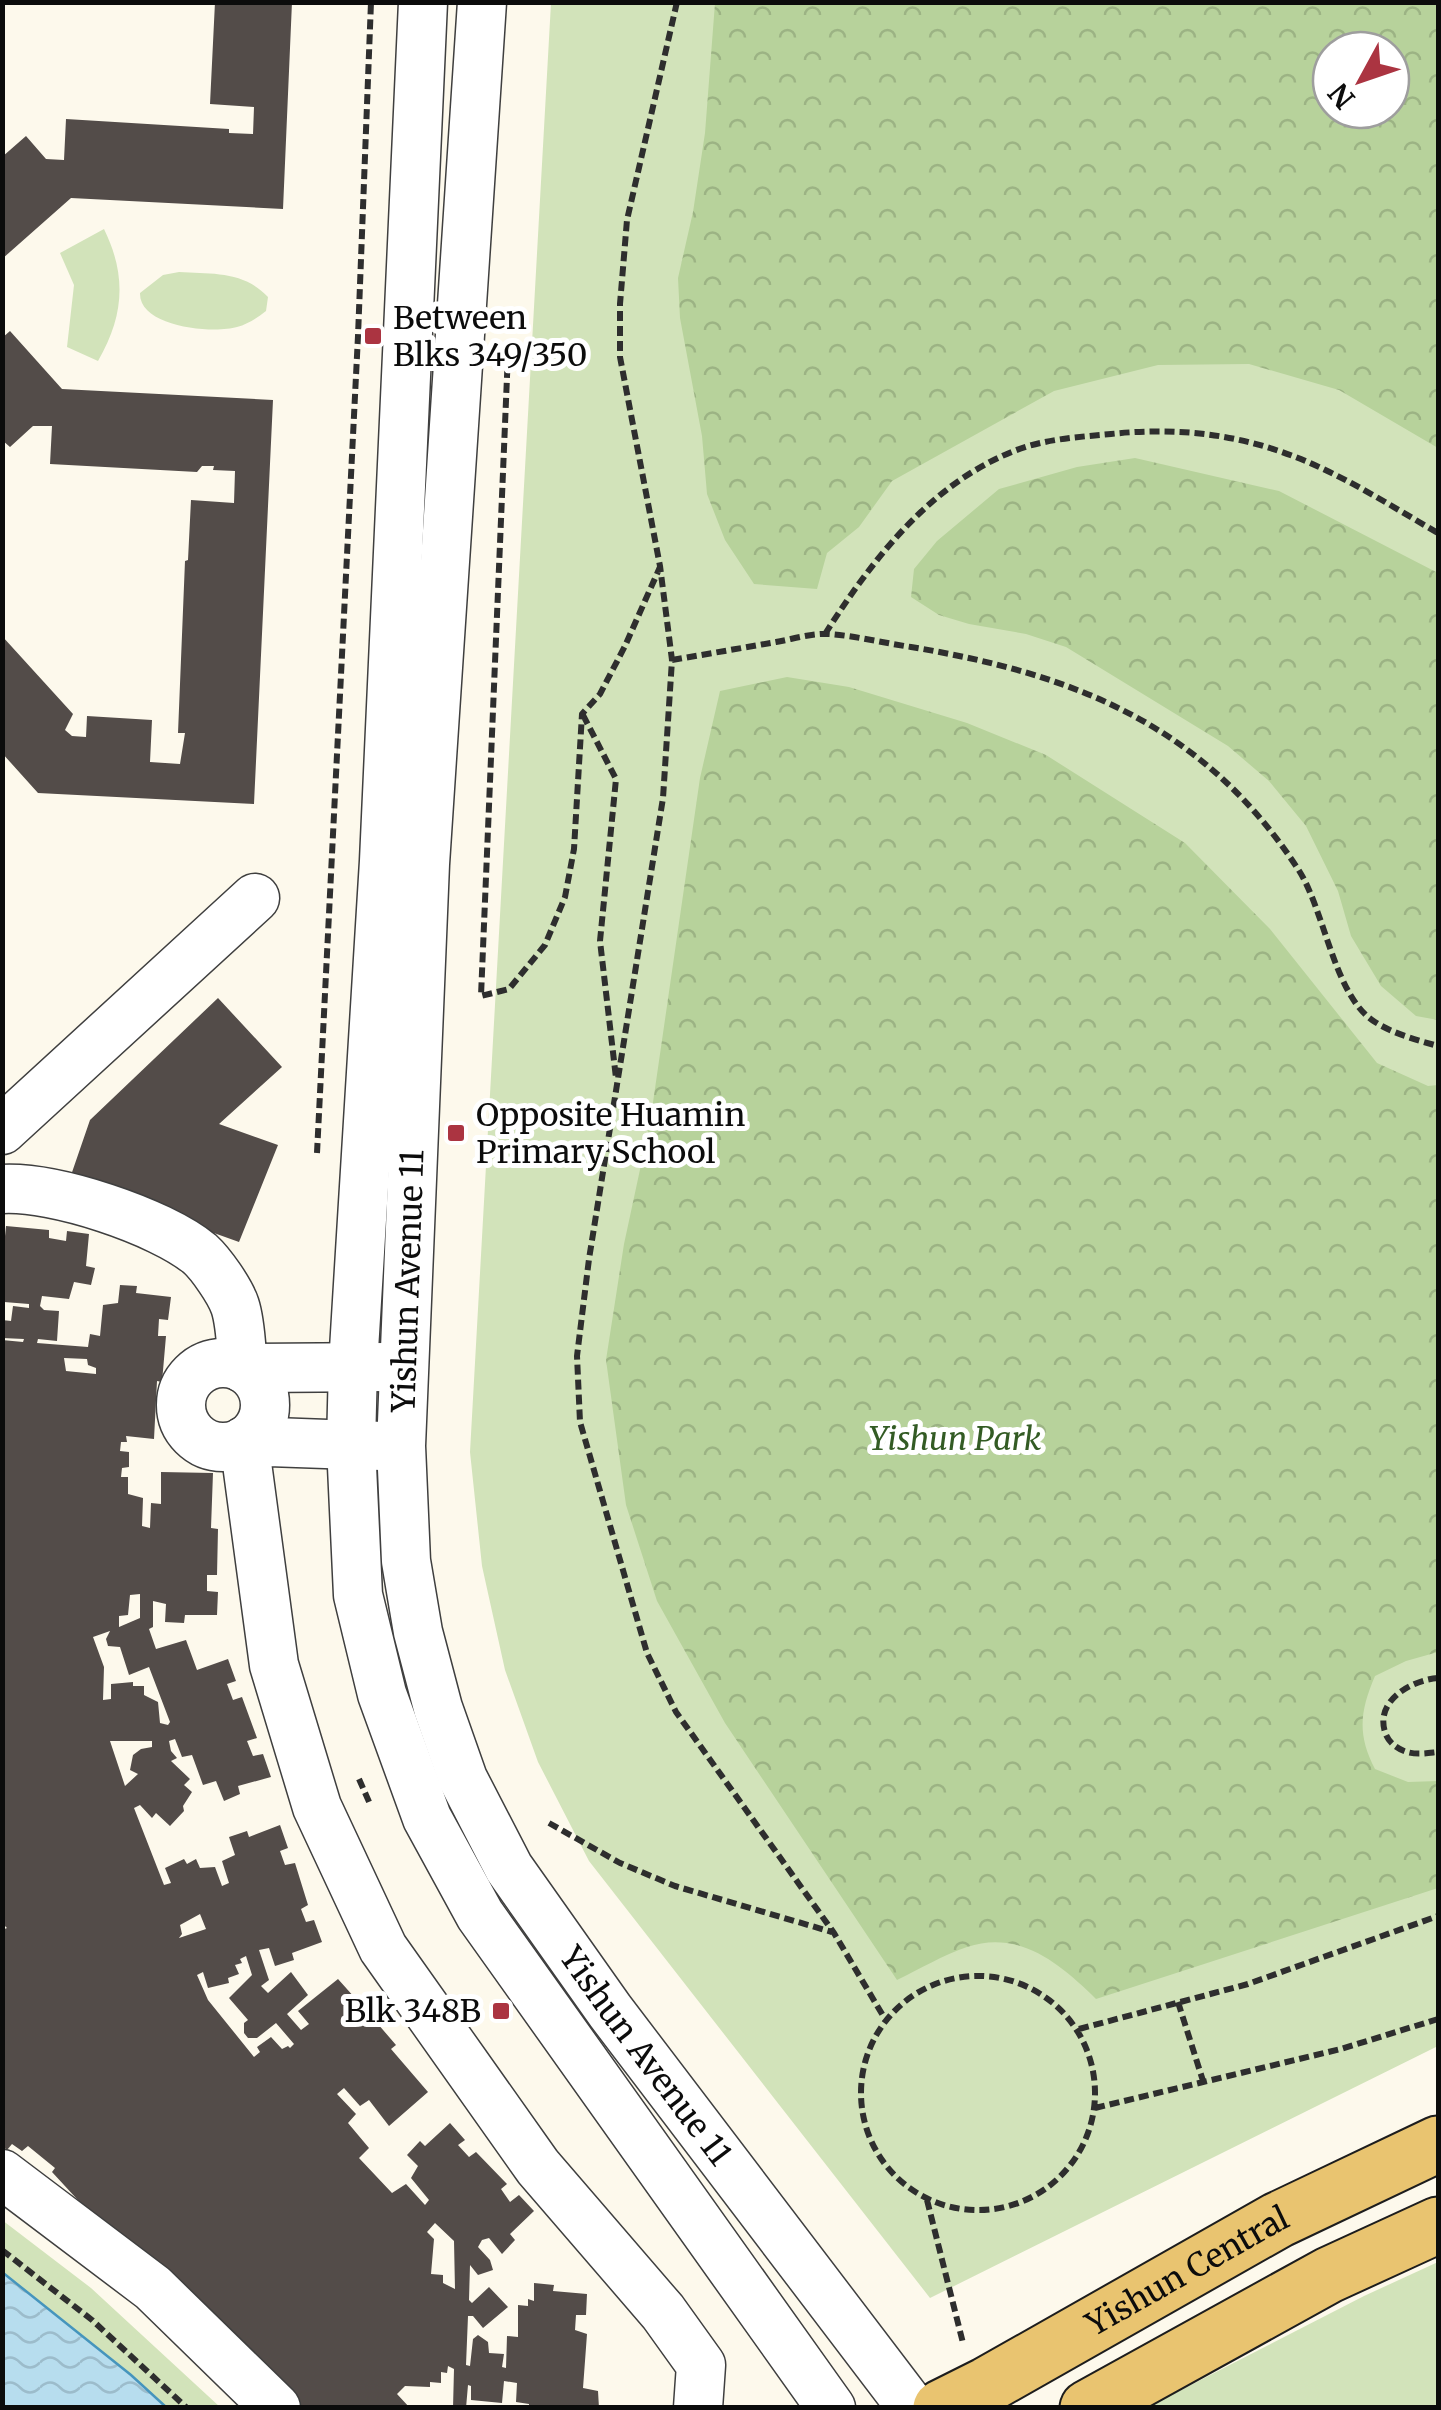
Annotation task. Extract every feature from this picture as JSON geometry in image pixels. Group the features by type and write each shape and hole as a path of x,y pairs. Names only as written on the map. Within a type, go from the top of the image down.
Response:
{"main road":[{"name":"Yishun Central","path":"941,2408 1278,2220 1438,2144"},
{"path":"1088,2408 1329,2276 1438,2226"}],"street":[{"name":"Yishun Avenue 11","path":"423,2 384,861 353,1366 351,1444 358,1595 382,1694 427,1818 480,1914 831,2408"},
{"name":"Yishun Avenue 11","path":"482,2 425,864 404,1368 401,1446 406,1561 418,1632 464,1779 508,1868 610,2011 912,2408"},
{"path":"2,1130 255,898"},
{"path":"2,1189 18,1188 100,1206 160,1229 202,1256 235,1305 243,1368 260,1386 265,1411 254,1434 244,1441 216,1447 202,1441 190,1432 180,1405 190,1378 202,1368 229,1363 243,1368 404,1368"},
{"path":"244,1441 401,1446"},
{"path":"244,1441 274,1666 317,1807 383,1948 538,2167 663,2312 702,2365 698,2408"},
{"path":"2,2174 153,2288 276,2408"}],"path":[{"path":"677,2 627,220 620,304 620,357 660,566 672,660 663,798 577,1356 580,1422 647,1652 676,1712 834,1933 885,2019"},
{"path":"508,342 481,996 509,989 545,945 565,897 574,849 582,714 600,694 626,646 660,566"},
{"path":"826,634 872,563 926,507 985,465 1049,440 1148,430 1182,430 1232,438 1318,466 1438,533"},
{"path":"672,660 826,634 986,660 1084,691 1127,711 1229,784 1273,833 1301,874 1330,940 1340,979 1371,1020 1403,1036 1438,1046"},
{"path":"582,714 616,779 600,941 617,1086"},
{"path":"1438,1678 1425,1679 1400,1692 1384,1713 1383,1728 1388,1741 1410,1754 1438,1752"},
{"path":"549,1824 620,1863 675,1886 834,1933"},
{"path":"1080,2030 1248,1984 1438,1916"},
{"path":"962,1976 997,1976 1030,1987 1059,2007 1080,2030 1094,2070 1095,2108 1085,2144 1064,2174 1034,2197 999,2209 962,2210 926,2199 894,2176 871,2145 860,2107 862,2068 885,2019 898,2004 928,1986 962,1976"},
{"path":"1178,2002 1204,2084"},
{"path":"1095,2108 1341,2049 1438,2019"},
{"path":"926,2199 963,2344"},
{"path":"2,2250 92,2320 186,2408"}],"green space":[{"name":"Yishun Park","path":"551,3 1438,3 1438,2046 930,2298 589,1861 538,1762 505,1670 482,1566 470,1452"},
{"path":"715,3 1438,3 1438,448 1339,390 1249,364 1158,365 1054,391 892,481 859,527 827,553 817,589 754,584 725,540 707,494 702,436 680,318 678,278 705,133"},
{"path":"104,229 116,263 119,296 113,328 98,361 67,347 74,285 60,253"},
{"path":"179,272 249,282 268,297 266,311 245,324 226,329 164,321 143,305 140,293 163,275"},
{"path":"1135,458 1279,491 1438,573 1438,1020 1416,1016 1381,986 1351,936 1338,891 1306,826 1269,781 1228,746 1066,647 939,615 911,597 914,569 937,541 999,489 1077,467"},
{"path":"787,677 849,687 967,723 1046,755 1185,843 1270,929 1377,1063 1428,1086 1438,1085 1438,1652 1375,1676 1366,1701 1363,1734 1375,1769 1408,1782 1438,1781 1438,1888 1096,1999 1054,1963 1005,1943 967,1947 897,1980 725,1723 657,1601 626,1505 606,1360 624,1244 650,1123 700,778 720,691"},
{"path":"2,2220 91,2288 220,2407 3,2407"},
{"path":"1438,2262 1438,2407 1148,2407 1364,2296"}],"water":[{"path":"2,2272 131,2375 166,2407 3,2407"}],"building":[{"path":"215,2 292,2 283,209 71,198 2,259 2,157 26,136 46,159 64,160 66,119 229,129 229,133 253,134 254,107 210,104"},
{"path":"10,331 62,389 273,400 254,804 38,793 2,753 2,636 73,714 65,730 72,736 86,737 87,716 152,720 150,762 180,764 185,733 178,733 191,500 234,503 235,471 213,470 214,466 202,466 197,472 50,464 52,426 33,426 10,447 2,440 2,338"},
{"path":"218,998 282,1067 219,1124 278,1145 239,1242 69,1181 90,1120"},
{"path":"6,1226 49,1230 49,1238 66,1241 67,1231 89,1234 86,1266 95,1268 91,1285 74,1282 69,1299 42,1296 40,1306 44,1310 59,1311 57,1341 38,1339 37,1343 88,1347 90,1334 100,1336 103,1305 118,1303 120,1285 137,1286 136,1293 171,1297 168,1320 159,1319 158,1336 166,1336 162,1382 157,1381 154,1439 126,1436 127,1442 121,1442 120,1451 129,1452 129,1467 122,1468 121,1477 128,1477 128,1494 143,1498 142,1526 150,1528 151,1503 161,1504 161,1472 213,1473 211,1528 218,1529 217,1575 207,1575 207,1591 218,1592 217,1615 185,1615 184,1623 165,1622 166,1604 153,1601 153,1627 149,1629 156,1649 186,1640 197,1670 228,1659 236,1681 227,1684 233,1700 242,1697 257,1738 247,1741 253,1756 263,1754 271,1777 238,1786 240,1794 224,1801 216,1781 203,1785 192,1755 182,1757 175,1739 169,1741 177,1758 171,1761 190,1779 184,1785 192,1792 184,1811 170,1826 156,1813 152,1818 140,1805 134,1808 164,1885 171,1883 165,1868 184,1859 187,1864 196,1859 200,1868 215,1867 222,1886 229,1883 222,1861 235,1855 229,1837 247,1831 249,1837 280,1825 288,1848 280,1851 285,1865 295,1863 308,1905 301,1909 306,1922 314,1920 322,1942 292,1953 294,1960 275,1966 269,1948 259,1950 269,1980 261,1986 268,1993 291,1972 308,1995 287,2014 301,2030 309,2024 298,2011 338,1979 355,1998 349,2003 358,2014 365,2009 396,2045 391,2049 428,2092 389,2126 369,2100 360,2106 344,2088 337,2094 356,2114 348,2123 369,2148 359,2158 392,2193 406,2184 425,2205 429,2200 411,2178 418,2166 407,2155 420,2141 425,2146 450,2123 465,2140 458,2145 469,2157 476,2152 507,2184 501,2189 510,2202 519,2195 534,2211 510,2234 515,2240 502,2254 489,2238 482,2240 478,2247 493,2270 478,2275 470,2265 469,2300 472,2303 489,2287 508,2307 483,2328 473,2316 468,2316 466,2365 470,2366 473,2339 478,2335 488,2342 489,2353 504,2354 502,2367 506,2368 507,2336 518,2337 518,2305 528,2306 528,2299 534,2301 534,2283 554,2285 553,2291 587,2294 586,2315 576,2315 575,2330 587,2334 583,2388 598,2391 599,2408 529,2408 529,2404 516,2402 517,2383 504,2381 502,2403 471,2400 468,2385 466,2408 453,2408 454,2369 448,2366 447,2373 441,2372 441,2383 430,2382 430,2387 405,2386 397,2394 410,2408 292,2408 100,2224 52,2172 55,2168 28,2146 22,2151 12,2144 7,2150 2,2146 2,1930 7,1928 2,1923 2,1340 24,1339 2,1338 2,1320 11,1321 13,1306 29,1308 29,1304 4,1302 2,1235 5,1236","holes":["64,1358 87,1359 88,1365 96,1368 96,1374 66,1371","140,1594 140,1618 119,1627 119,1616 128,1615 130,1595","110,1631 108,1646 120,1647 129,1675 149,1667 168,1725 160,1723 158,1702 144,1695 144,1686 133,1686 133,1682 111,1684 111,1699 103,1700 104,1667 93,1637","110,1741 152,1741 152,1747 133,1755 130,1770 138,1774 125,1786","200,1914 206,1929 179,1938 180,1925","246,1956 252,1975 229,1998 248,2020 244,2033 248,2038 257,2038 276,2023 294,2044 290,2048 282,2049 271,2037 257,2047 260,2052 254,2057 208,2000 197,1975 203,1972 208,1988 229,1983 228,1978 239,1974 235,1965 242,1963 240,1959","435,2223 454,2241 455,2289 443,2283 443,2275 431,2274 434,2239 427,2232"]}],"place":[{"name":"Between Blks 349/350","path":"373,336"},
{"name":"Opposite Huamin Primary School","path":"456,1133"},
{"name":"Blk 348B","path":"501,2011"}]}
